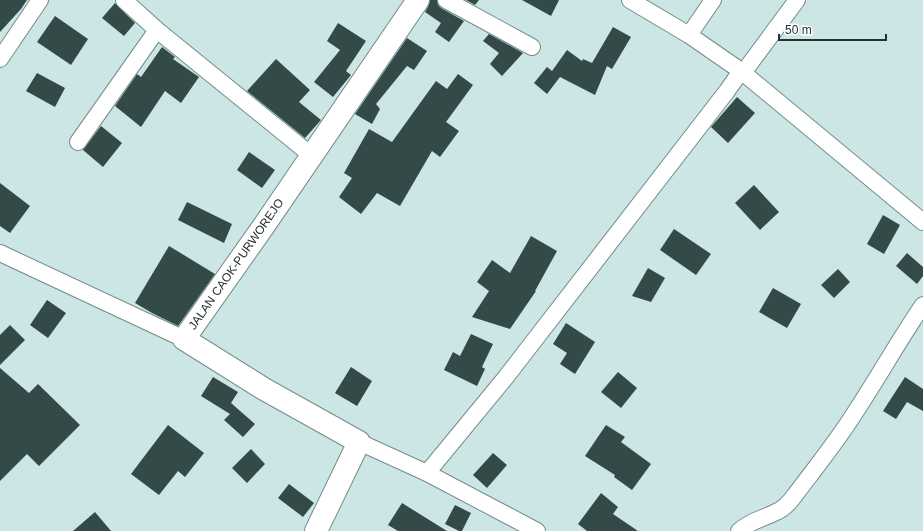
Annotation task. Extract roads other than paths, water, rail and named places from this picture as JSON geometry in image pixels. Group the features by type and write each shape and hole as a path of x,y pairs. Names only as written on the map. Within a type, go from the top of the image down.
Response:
{"street":[{"path":"0,59 40,0"},
{"path":"124,0 157,30 311,155"},
{"path":"446,0 532,47"},
{"path":"630,0 689,35 742,72 923,222"},
{"path":"689,35 713,0"},
{"path":"427,473 506,377 798,0"},
{"name":"JALAN CAOK-PURWOREJO","path":"359,442 264,389 184,339 263,227 414,1"},
{"path":"78,142 157,30"},
{"path":"0,253 184,339"},
{"path":"739,531 750,522 787,506 855,413 923,305"},
{"path":"316,531 359,442 427,473 537,531"}]}
